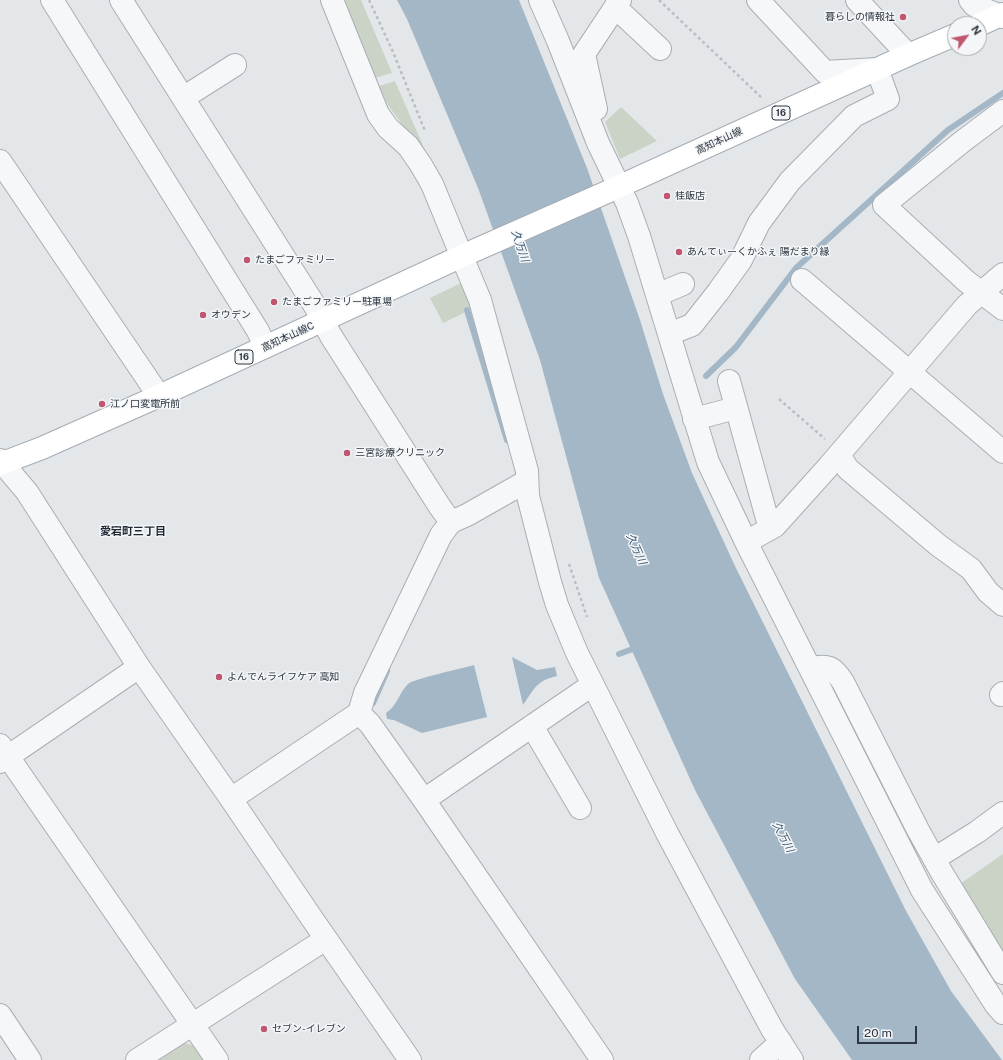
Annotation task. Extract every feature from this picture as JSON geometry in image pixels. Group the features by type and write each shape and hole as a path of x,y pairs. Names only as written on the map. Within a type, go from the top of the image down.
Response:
{"main road":[{"path":"987,20 1002,12"},
{"name":"高知本山線","path":"484,247 947,38"},
{"name":"高知本山線C","path":"1,462 42,448 159,396 484,247"}],"street":[{"path":"52,0 258,331 265,347"},
{"path":"332,0 378,114 388,128 408,146 432,184 480,300 527,471 528,496 557,605 577,653 670,840 772,1030 786,1051 761,1060"},
{"path":"540,0 558,41 598,143 613,189 627,203 639,236 708,462 746,542 922,890 996,1005 1002,1009"},
{"path":"555,0 558,41"},
{"path":"669,334 692,325 741,260 759,223 790,181 854,116 888,99 877,69 825,72 758,0"},
{"path":"857,0 908,55"},
{"path":"970,0 974,5 1002,12"},
{"path":"124,1 183,98 324,320 331,336 451,522"},
{"path":"598,143 598,120 584,54 617,4 660,49"},
{"path":"183,98 235,65"},
{"path":"1003,111 963,141 884,205 966,281 1003,309"},
{"path":"0,161 159,396"},
{"path":"746,542 774,526 839,455 967,305 1003,274"},
{"path":"802,280 1003,452"},
{"path":"657,295 683,284"},
{"path":"729,381 770,529"},
{"path":"694,419 736,408"},
{"path":"839,455 848,470 938,545 971,569 988,592 1003,604"},
{"path":"1,462 27,492 140,667 410,1060"},
{"path":"231,799 359,712 365,693 441,536 451,522 467,515 527,481"},
{"path":"810,668 823,666 828,667 839,675 918,830 1003,973"},
{"path":"140,667 3,755 217,1060"},
{"path":"424,800 592,685"},
{"path":"359,712 370,724 424,800 602,1060"},
{"path":"532,726 580,808"},
{"path":"934,859 977,832 1003,813"},
{"path":"137,1060 326,939"},
{"path":"0,1015 30,1060"}],"path":[{"path":"369,0 393,52 428,138"},
{"path":"659,0 765,101"},
{"path":"779,399 829,443 839,455"},
{"path":"567,559 588,622"}],"shaded area":[{"path":"342,0 361,0 392,73 375,78"},
{"path":"395,81 431,164 388,105 379,86"},
{"path":"621,107 657,141 620,159 605,122"},
{"path":"463,282 474,308 443,323 430,298"},
{"path":"1003,854 1003,955 960,884"},
{"path":"184,1043 196,1046 206,1060 159,1060"}],"water":[{"name":"久万川","path":"397,0 519,0 587,168 640,320 663,394 692,473 735,566 905,909 951,991 1002,1060 852,1060 795,979 695,790 599,578 540,360 478,188 407,19"},
{"path":"512,657 537,670 555,667 557,676 540,683 533,690 523,705"},
{"path":"474,665 487,717 422,733 394,720 387,719 386,713 393,707 402,691 408,684"}],"waterway":[{"path":"706,376 736,347 796,268 948,130 1003,93"},
{"path":"467,310 507,440"},
{"path":"619,654 638,647"},
{"path":"373,703 387,671"}],"place":[{"name":"暮らしの情報社","path":"903,17"},
{"name":"桂飯店","path":"667,196"},
{"name":"あんてぃーくかふぇ 陽だまり縁","path":"679,252"},
{"name":"たまごファミリー","path":"247,260"},
{"name":"たまごファミリー駐車場","path":"274,302"},
{"name":"オウデン","path":"203,315"},
{"name":"江ノ口変電所前","path":"102,404"},
{"name":"三宮診療クリニック","path":"347,453"},
{"name":"よんでんライフケア 高知","path":"219,677"},
{"name":"セブン-イレブン","path":"264,1029"}],"district":[{"name":"愛宕町三丁目","path":"133,532"}]}
